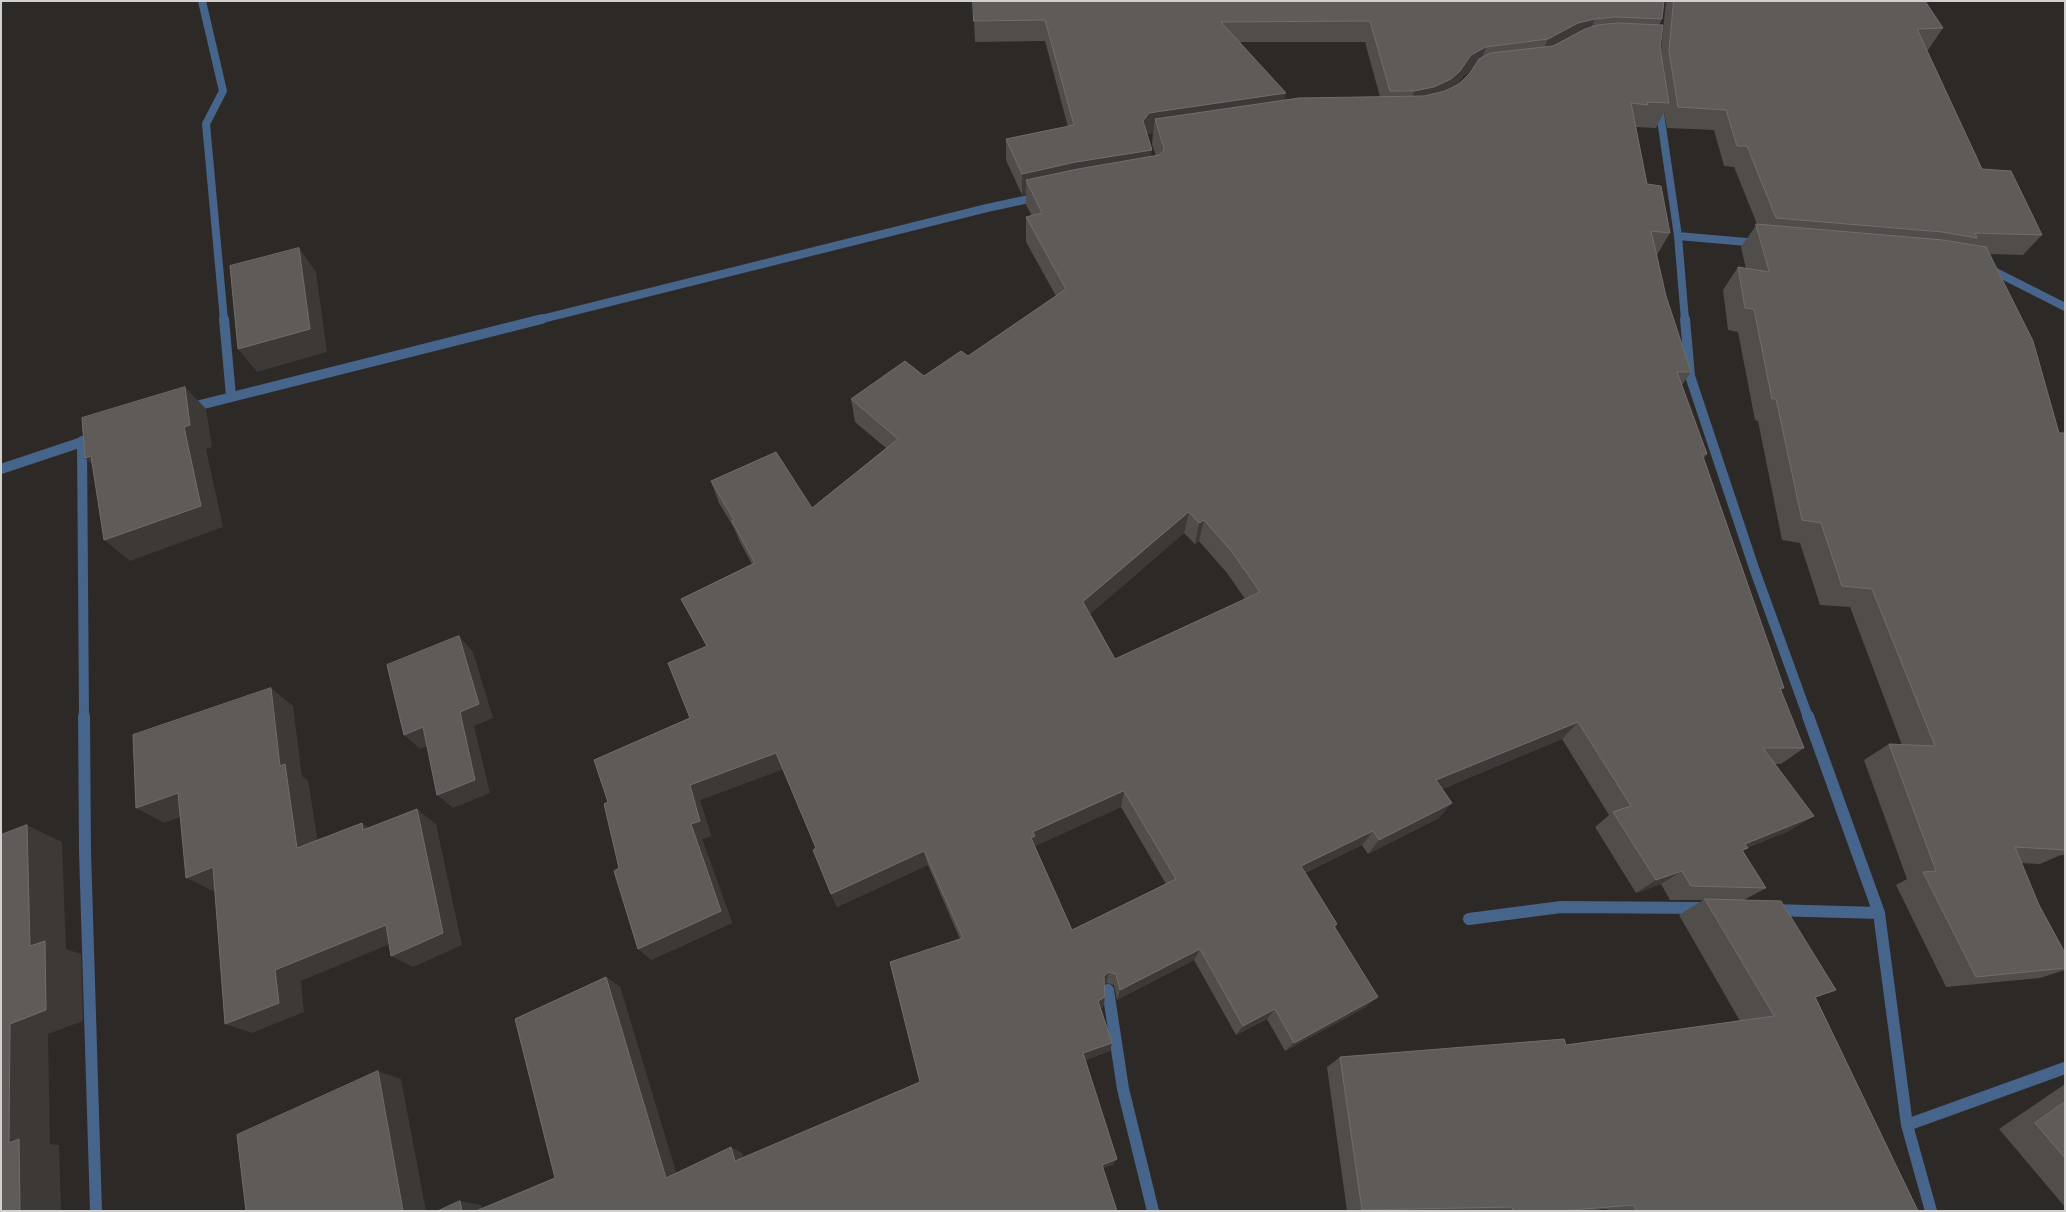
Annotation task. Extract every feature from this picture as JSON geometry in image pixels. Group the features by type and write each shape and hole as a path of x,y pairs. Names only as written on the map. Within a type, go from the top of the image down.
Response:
{"street":[{"path":"202,1 222,91 206,124 231,396"},
{"path":"1657,96 1678,236 1690,376 1755,571 1879,912 1906,1125 1931,1211"},
{"path":"178,411 231,396 979,210 1046,195"},
{"path":"1678,236 1765,244"},
{"path":"1976,266 1984,266 2065,307"},
{"path":"1,469 104,434"},
{"path":"82,441 85,851 96,1211"},
{"path":"1469,919 1561,907 1719,908"},
{"path":"1759,909 1879,912"},
{"path":"1108,990 1123,1089 1153,1211"},
{"path":"1906,1125 2065,1068"}],"building":[{"path":"973,1 1664,1 1662,19 1615,17 1595,19 1578,23 1548,39 1486,47 1471,55 1460,71 1451,79 1434,87 1414,91 1390,91 1370,21 1221,22 1286,93 1149,113 1143,121 1152,150 1076,162 1022,174 1006,139 1074,125 1045,20 974,21"},
{"path":"1674,1 1925,1 1943,28 1917,29 1982,169 2011,171 2042,235 1975,233 1977,238 1942,232 1776,218 1747,146 1737,146 1726,110 1678,107 1669,51"},
{"path":"1618,23 1663,25 1660,48 1669,103 1647,102 1648,105 1631,103 1647,184 1661,186 1670,233 1651,231 1666,296 1691,372 1677,372 1707,454 1702,454 1784,688 1780,688 1804,748 1763,748 1814,816 1745,844 1748,848 1742,850 1766,888 1691,886 1682,871 1656,880 1613,812 1631,806 1578,722 1436,780 1452,803 1379,840 1373,831 1301,866 1337,924 1334,926 1378,997 1294,1043 1275,1009 1243,1026 1200,949 1120,990 1116,974 1109,972 1104,976 1105,997 1098,1001 1112,1043 1083,1053 1117,1159 1102,1165 1117,1211 476,1211 555,1178 515,1019 606,977 666,1178 731,1147 735,1161 920,1082 890,962 963,938 924,851 831,894 813,850 816,848 776,753 690,785 700,821 691,824 721,911 638,949 614,871 619,868 604,804 608,802 594,760 690,718 668,663 707,646 681,599 755,563 732,521 734,520 711,481 776,452 812,508 898,439 851,399 905,361 924,376 961,351 968,356 1066,289 1026,217 1042,213 1026,180 1078,169 1159,155 1163,152 1164,148 1155,119 1299,98 1424,96 1445,91 1459,84 1470,73 1479,59 1490,53 1553,46 1585,29 1598,25","holes":["1189,512 1199,523 1204,520 1232,552 1260,592 1115,659 1083,602","1124,791 1176,879 1072,930 1031,838 1035,836 1033,832"]},
{"path":"1756,224 1943,240 1986,247 2033,341 2059,433 2065,433 2065,850 2015,847 2039,905 2065,953 2065,968 1976,977 1923,872 1936,871 1889,744 1935,746 1872,589 1842,586 1821,523 1802,520 1776,399 1772,399 1754,309 1745,308 1738,267 1769,272"},
{"path":"299,248 310,329 238,349 230,266"},
{"path":"185,387 190,425 184,427 201,506 104,540 91,456 85,458 82,418"},
{"path":"459,636 479,704 460,712 475,780 437,795 423,727 404,735 387,665"},
{"path":"271,688 280,766 285,764 297,848 362,823 363,830 417,809 443,933 391,956 386,925 275,970 279,1003 225,1024 213,867 186,878 178,793 136,808 133,735"},
{"path":"27,825 30,946 45,941 46,1010 10,1024 9,1143 19,1139 20,1211 1,1211 1,835"},
{"path":"1705,899 1781,901 1836,990 1815,997 1918,1211 1636,1211 1634,1205 1559,1211 1513,1211 1512,1207 1362,1210 1340,1057 1564,1039 1566,1045 1774,1016"},
{"path":"378,1071 403,1211 246,1211 237,1135"},
{"path":"2065,1102 2065,1158 2035,1123"},
{"path":"460,1201 462,1211 438,1211"}]}
